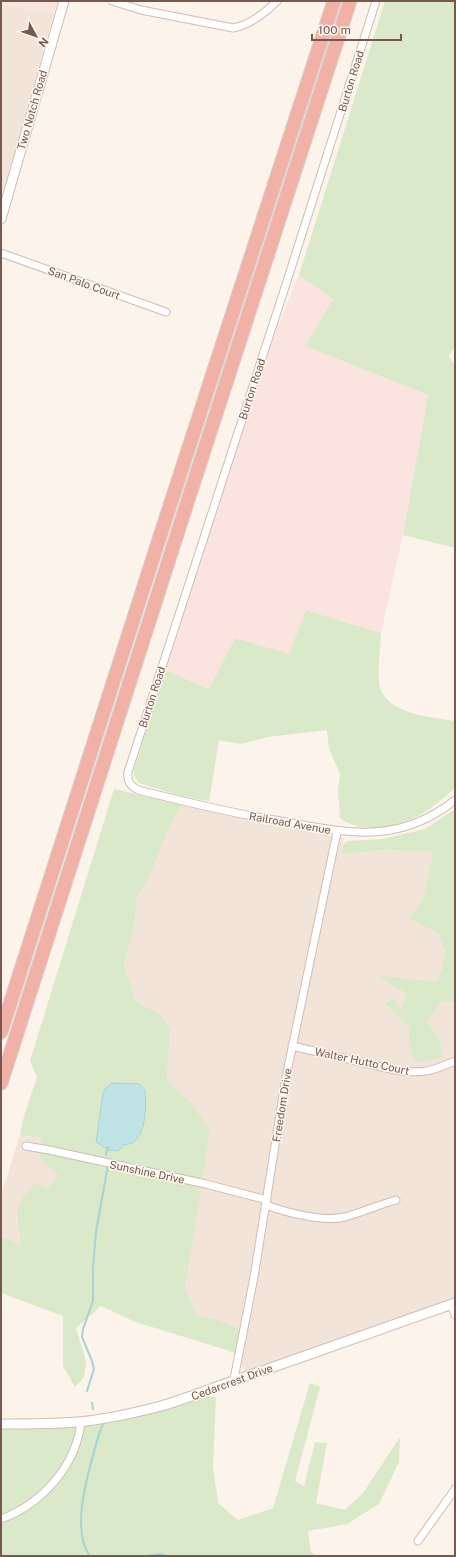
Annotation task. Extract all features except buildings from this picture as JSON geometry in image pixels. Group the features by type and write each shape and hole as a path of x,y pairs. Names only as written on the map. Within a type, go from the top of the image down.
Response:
{"highway":[{"path":"1,1032 334,1"},
{"path":"1,1083 186,505 350,1"}],"street":[{"name":"Two Notch Road","path":"1,219 64,1"},
{"path":"112,1 141,10 227,28 238,27 254,20 277,1"},
{"name":"Burton Road","path":"127,777 376,1"},
{"name":"San Palo Court","path":"1,253 166,312"},
{"name":"Railroad Avenue","path":"127,777 130,785 142,792 228,812 337,832 374,832 405,827 424,820 455,800"},
{"name":"Freedom Drive","path":"234,1379 267,1203 283,1092 337,832"},
{"name":"Walter Hutto Court","path":"292,1046 395,1070 411,1072 433,1070 455,1061"},
{"name":"Sunshine Drive","path":"26,1146 206,1184 302,1214 335,1218 346,1217 377,1205 396,1200"},
{"path":"453,1304 455,1315"},
{"name":"Cedarcrest Drive","path":"1,1424 81,1422 160,1406 198,1395 234,1379 265,1370 453,1304"},
{"path":"1,1519 37,1499 57,1479 76,1446 80,1435 81,1422"},
{"path":"418,1542 455,1489"}],"shaded area":[{"path":"1,1 58,1 54,13 1,4"},
{"path":"1,4 54,13 1,200"},
{"path":"299,275 334,298 305,346 428,395 403,535 381,633 306,610 289,655 235,638 209,689 165,670 272,340"},
{"path":"182,805 253,821 344,838 341,855 380,850 417,851 428,849 433,853 423,899 409,919 438,933 446,953 438,982 377,975 407,994 401,1009 386,1004 409,1028 409,1044 440,1040 427,1023 442,1001 455,1004 455,1298 246,1372 212,1318 198,1316 185,1289 209,1132 191,1103 167,1081 170,1028 158,1013 135,1001 124,963 134,928 137,897 151,874 167,831"},
{"path":"20,1135 41,1138 58,1175 48,1189 16,1216 21,1244 1,1237 1,1195"}],"green space":[{"path":"385,1 455,1 455,346 449,356 455,366 455,548 403,535 428,395 305,346 333,299 299,275"},
{"path":"306,610 381,633 378,672 382,693 398,708 434,718 455,721 455,788 434,806 410,820 386,827 374,828 350,824 340,818 338,791 340,774 329,748 327,730 268,737 241,744 219,740 209,801 181,796 139,783 134,775 134,770 165,670 209,689 235,638 289,654"},
{"path":"114,789 182,805 167,831 151,874 137,897 134,928 124,963 135,1001 158,1013 170,1028 167,1081 191,1103 210,1130 185,1289 198,1316 212,1318 244,1330 239,1354 133,1321 101,1306 76,1328 86,1361 84,1377 75,1387 63,1366 63,1316 1,1293 1,1237 21,1244 17,1217 19,1204 36,1183 48,1189 58,1175 40,1159 41,1138 20,1135 24,1116 37,1077 30,1061"},
{"path":"455,809 455,1004 442,1001 427,1023 440,1040 442,1058 415,1063 409,1044 409,1028 386,1004 392,997 401,1009 407,994 376,975 438,982 446,953 438,933 409,919 423,899 433,853 428,850 380,850 341,855 343,845 347,841 383,839 425,829"},
{"path":"310,1383 320,1387 295,1481 304,1486 315,1442 327,1443 316,1503 345,1510 363,1493 400,1437 399,1462 379,1504 347,1524 308,1531 311,1552 316,1556 1,1556 1,1428 82,1427 111,1423 195,1401 207,1396 216,1397 213,1466 218,1503 238,1520 273,1508"}],"water":[{"path":"112,1083 139,1084 145,1090 145,1118 141,1132 133,1143 124,1145 118,1151 109,1150 96,1142 103,1093"}],"waterway":[{"path":"106,1155 108,1147"},
{"path":"87,1391 94,1369 82,1337 83,1329 93,1301 93,1268 96,1232 108,1165"},
{"path":"92,1403 93,1409"},
{"path":"90,1556 82,1535 81,1523 83,1498 88,1474 103,1424"},
{"path":"147,1556 160,1554 168,1556"}]}
